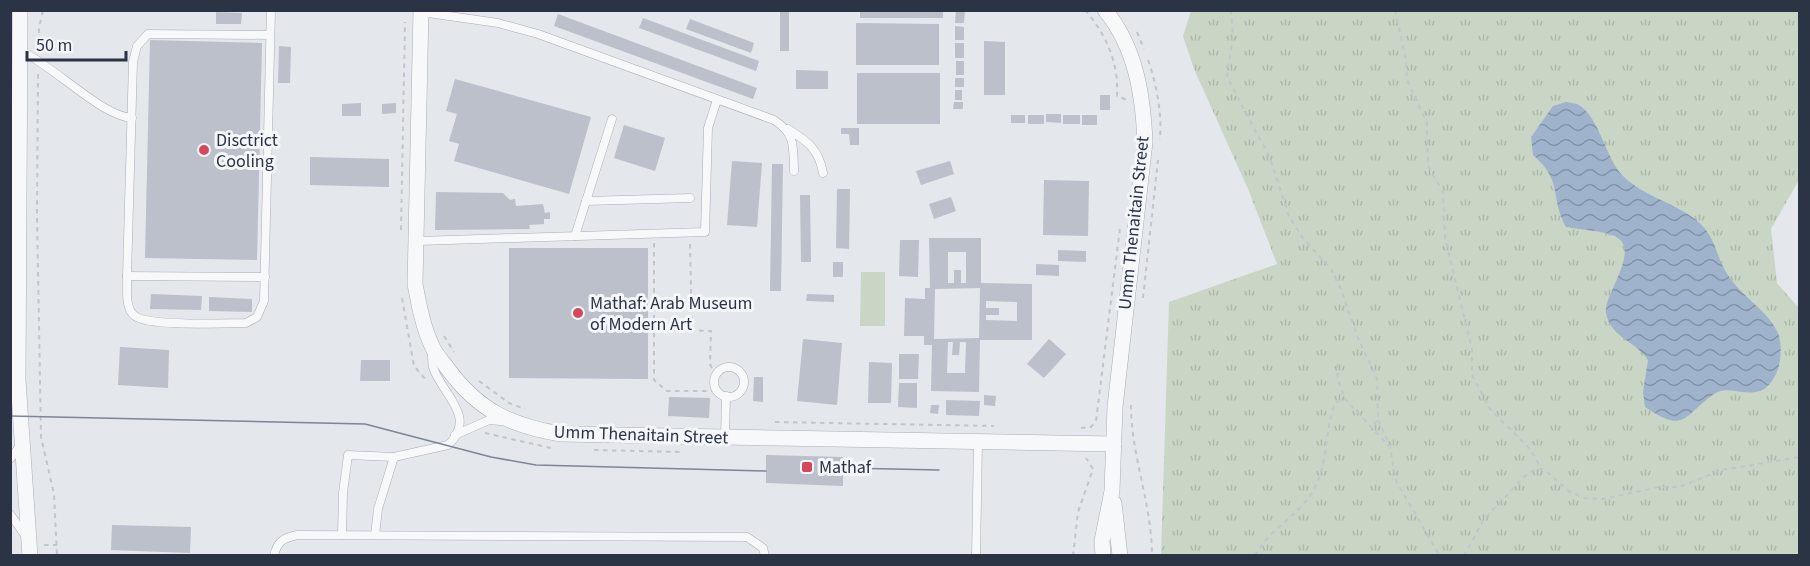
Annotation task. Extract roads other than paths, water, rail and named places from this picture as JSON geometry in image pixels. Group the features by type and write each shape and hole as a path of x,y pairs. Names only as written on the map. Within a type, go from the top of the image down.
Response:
{"street":[{"path":"21,10 18,168 21,445 30,555"},
{"path":"21,49 32,10"},
{"name":"Umm Thenaitain Street","path":"1103,555 1102,541 1112,491 1114,407 1146,142 1143,102 1138,77 1127,44 1105,10"},
{"name":"Umm Thenaitain Street","path":"421,11 418,241 415,284 422,318 432,348 457,382 488,410 528,428 561,434 1114,444"},
{"name":"Umm Thenaitain Street","path":"1112,491 1120,555"}],"lane":[{"path":"270,35 148,34 137,46 133,62 128,276 128,304 135,316 150,322 246,323 257,317 264,301 271,10"},
{"path":"421,11 498,23 538,34 774,120 811,143 820,159 823,173"},
{"path":"21,49 39,59 114,114 132,118"},
{"path":"418,241 705,232 708,129 717,100"},
{"path":"576,236 612,119"},
{"path":"788,129 792,144 794,171"},
{"path":"586,201 690,198"},
{"path":"128,276 265,277"},
{"path":"342,535 343,493 348,455 394,457 436,449 448,444 455,435 459,426 456,404 432,366 432,348"},
{"path":"729,367 737,369 744,383 741,391 734,396 726,396 717,391 714,383 715,375 721,369 729,367"},
{"path":"725,438 726,396"},
{"path":"455,435 489,420 512,422"},
{"path":"976,555 978,442"},
{"path":"10,459 21,445"},
{"path":"375,535 378,509 394,457"},
{"path":"10,514 28,539"},
{"path":"274,555 276,546 284,538 297,535 747,537 763,548 765,555"}],"water":[{"path":"1566,102 1578,104 1586,111 1622,175 1639,188 1684,211 1701,224 1707,231 1730,278 1774,325 1780,341 1780,361 1771,382 1764,389 1756,392 1722,391 1714,394 1689,415 1676,421 1668,420 1645,407 1643,392 1648,360 1637,348 1618,334 1606,313 1610,294 1624,260 1625,249 1621,241 1612,235 1566,227 1558,206 1553,181 1543,165 1533,155 1531,137 1553,106"}],"tram line":[{"path":"10,416 365,424 491,457 536,465 766,471"},
{"path":"846,468 939,470"}],"place":[{"name":"Disctrict Cooling","path":"204,150"},
{"name":"Mathaf: Arab Museum of Modern Art","path":"578,313"},
{"name":"Mathaf","path":"807,467"}]}
